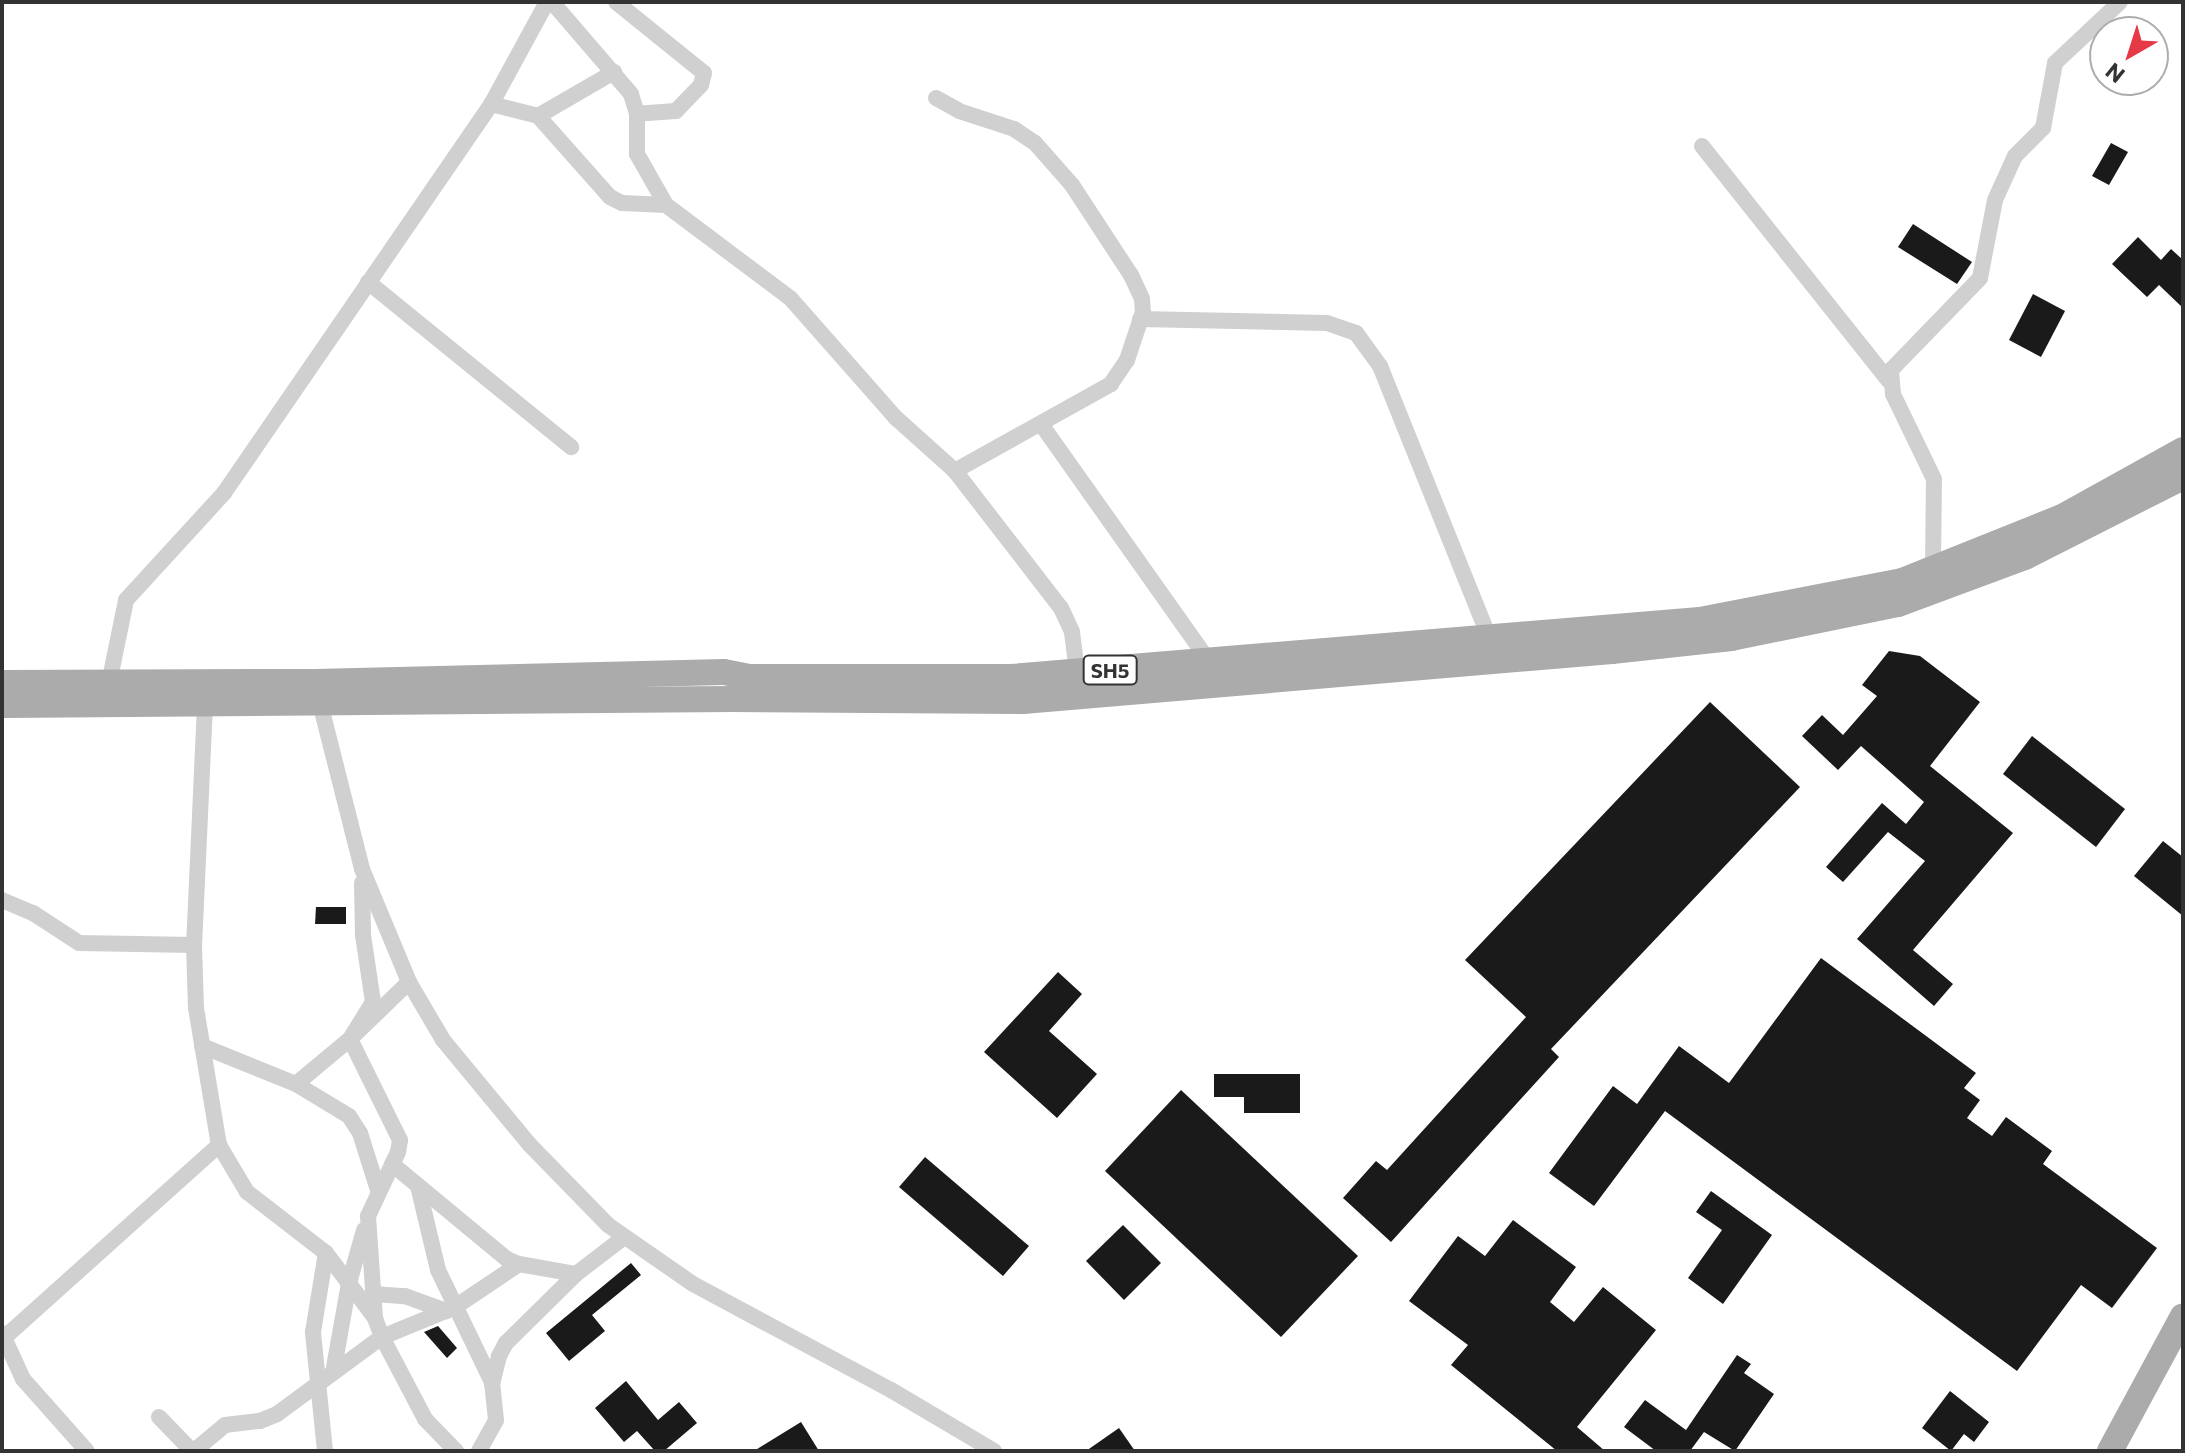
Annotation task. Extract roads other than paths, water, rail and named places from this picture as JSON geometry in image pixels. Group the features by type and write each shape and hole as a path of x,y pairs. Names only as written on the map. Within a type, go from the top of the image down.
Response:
{"main road":[{"name":"SH5","path":"2,705 107,695 318,693 1023,701 1610,640 1892,584 2062,517 2183,450"},
{"name":"SH5","path":"2,683 205,705 318,693 724,672 750,677 1001,677 1490,639 1731,638 1898,604 2025,557 2183,477"},
{"path":"2110,1451 2183,1316"}],"street":[{"path":"107,695 126,600 224,493 491,104 549,2 631,94 637,114 637,154 666,205 791,299 896,418 955,471 1061,608 1072,632 1077,672"},
{"path":"616,2 704,73 701,85 676,111 637,114"},
{"path":"1889,381 1897,362 1980,278 1995,200 2015,156 2043,128 2055,63 2120,2"},
{"path":"538,116 614,72"},
{"path":"936,98 959,111 1014,129 1035,143 1072,185 1131,275 1142,299 1140,319 1121,374 1099,393 955,471"},
{"path":"491,104 538,116 610,197 622,203 666,205"},
{"path":"1702,146 1889,381 1934,479 1933,568"},
{"path":"368,282 571,447"},
{"path":"1140,319 1327,323 1356,333 1380,366 1490,639"},
{"path":"1041,424 1210,663"},
{"path":"318,693 362,869 409,982 443,1040 529,1144 623,1238 693,1284 891,1390 994,1451"},
{"path":"205,705 194,945 197,1019 219,1145 247,1192 326,1253 375,1318 425,1419 456,1451"},
{"path":"350,1039 373,1002 362,924 362,869"},
{"path":"2,900 27,909 79,943 194,945"},
{"path":"296,1084 350,1039 409,982"},
{"path":"333,1373 349,1283 368,1216 400,1140 350,1039"},
{"path":"202,1046 296,1084 356,1124 378,1190"},
{"path":"87,1451 23,1379 3,1335 219,1145"},
{"path":"392,1164 507,1259 576,1274"},
{"path":"418,1186 434,1259 451,1309 492,1384"},
{"path":"368,1216 375,1318"},
{"path":"479,1451 496,1420 492,1384 494,1369 506,1343 576,1274 623,1238"},
{"path":"325,1451 313,1332 326,1253"},
{"path":"159,1417 193,1451 225,1425 269,1418 382,1337 451,1309 519,1264"},
{"path":"374,1294 405,1296 451,1309"}]}
